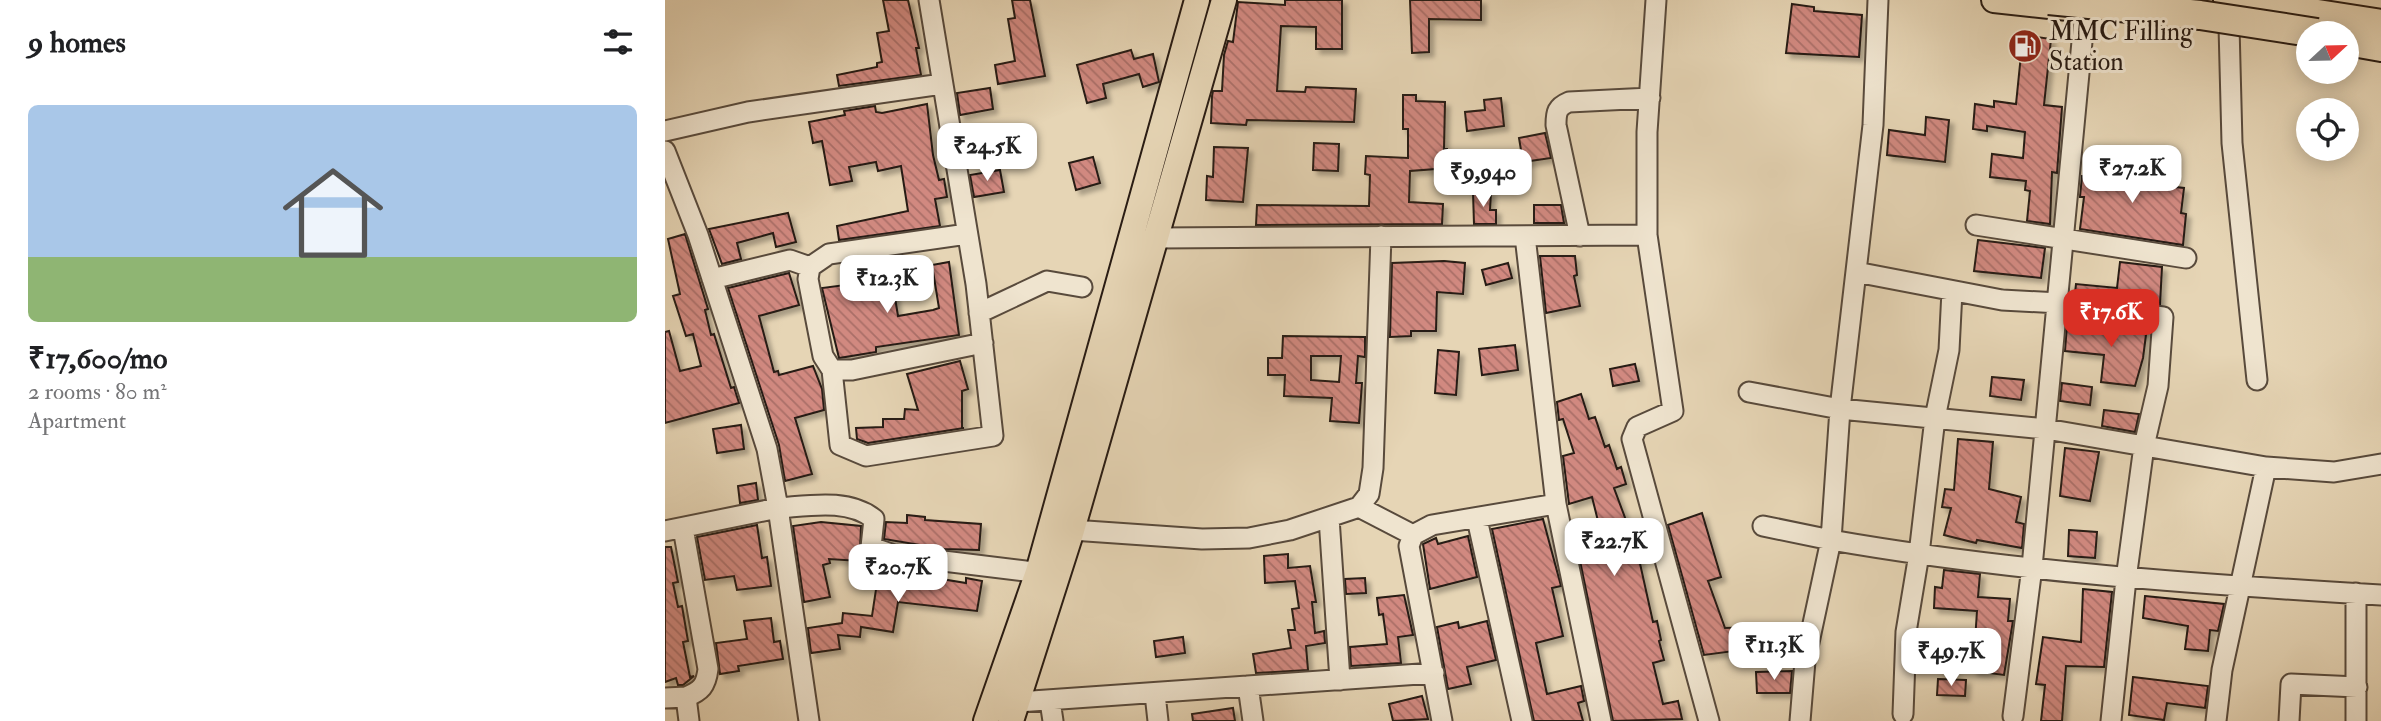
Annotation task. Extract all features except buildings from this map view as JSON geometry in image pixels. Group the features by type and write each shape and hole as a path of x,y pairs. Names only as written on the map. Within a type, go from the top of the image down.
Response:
{"highway":[{"path":"2049,0 2200,15 2296,30"},
{"path":"2228,13 2381,24"},
{"path":"2359,43 2381,46"}],"main road":[{"path":"1014,712 1047,574 1197,0"},
{"path":"986,721 1047,574 1072,530 1224,0"},
{"path":"1994,0 2085,10 2155,9 2228,13 2296,33"},
{"path":"2265,0 2381,18"}],"street":[{"path":"810,267 809,279 823,356 832,370 840,445 866,456 993,436 979,313 929,0"},
{"path":"1656,0 1650,98 1647,235 1673,411 1637,426 1632,432 1632,439 1709,721"},
{"path":"1800,721 1805,661 1831,540 1840,409 1873,125 1878,0"},
{"path":"2013,716 2032,568 2085,10"},
{"path":"2228,13 2233,157 2257,380"},
{"path":"665,131 748,112 941,83"},
{"path":"1580,236 1556,125 1556,112 1560,106 1569,102 1650,98"},
{"path":"665,151 685,197 767,449 809,721"},
{"path":"1976,225 2186,258"},
{"path":"810,267 829,254 967,234"},
{"path":"1156,238 1647,235"},
{"path":"1072,530 1202,539 1249,538 1329,518 1359,507 1369,494 1373,468 1381,236"},
{"path":"1525,236 1556,504 1601,721"},
{"path":"712,279 790,260 810,267"},
{"path":"1856,272 2002,300 2059,303 2163,317 2158,386 2144,446 2111,721"},
{"path":"979,313 1047,281 1082,287"},
{"path":"1903,713 1906,632 1919,554 1934,418 1949,350 1952,291"},
{"path":"832,370 852,370 982,344"},
{"path":"1749,392 1840,409 2046,429 2266,467 2334,472 2381,464"},
{"path":"2216,721 2222,670 2266,467"},
{"path":"1442,721 1409,546 1413,535 1432,525 1556,504"},
{"path":"665,698 686,697 698,692 706,683 708,669 674,529 778,508 845,506 866,513 874,519 871,547 916,558 1047,574"},
{"path":"1359,507 1413,535"},
{"path":"1329,518 1340,680"},
{"path":"1478,519 1522,721"},
{"path":"1763,526 1919,554 2126,579 2357,593 2380,590"},
{"path":"2356,721 2357,593"},
{"path":"1014,712 1051,711 1155,694 1434,673"},
{"path":"2289,721 2291,684 2357,687"},
{"path":"1248,687 1253,721"},
{"path":"1155,694 1158,721"},
{"path":"686,697 689,721"}],"waterway":[{"path":"1178,112 1209,0"}],"place":[{"name":"MMC Filling Station","path":"2025,46"}]}
